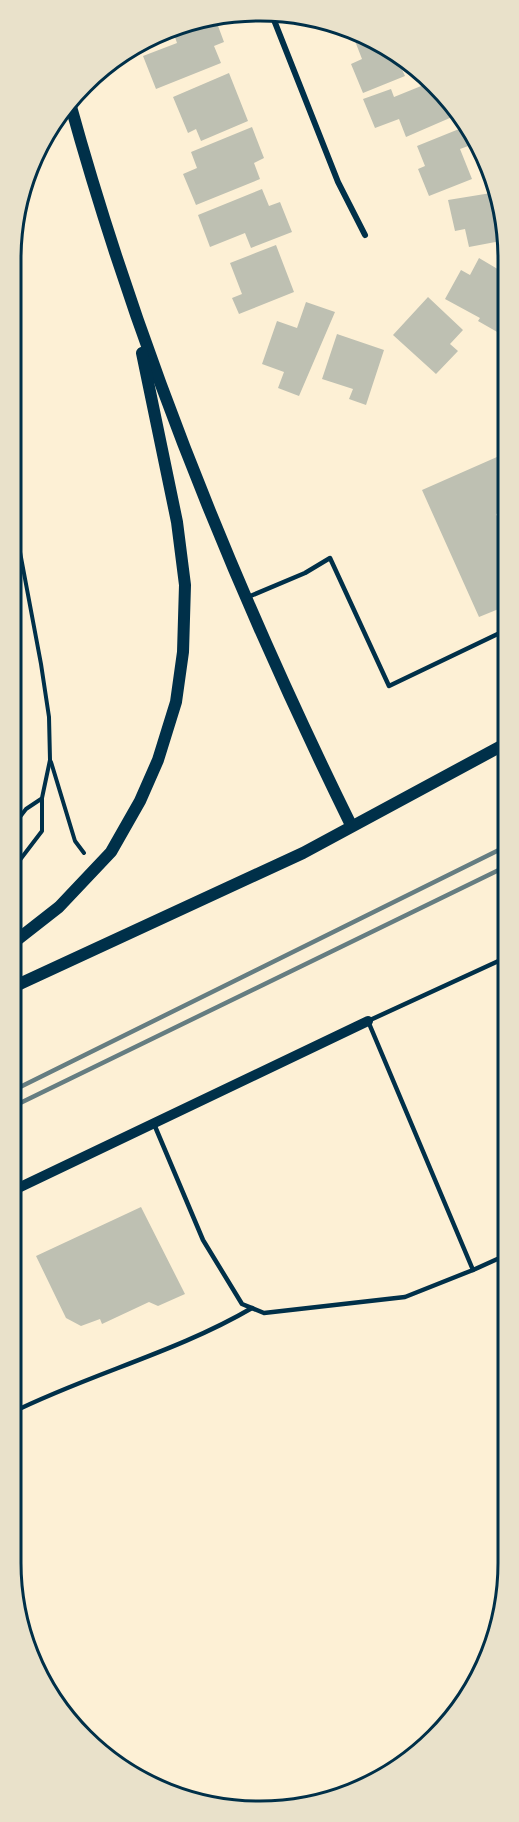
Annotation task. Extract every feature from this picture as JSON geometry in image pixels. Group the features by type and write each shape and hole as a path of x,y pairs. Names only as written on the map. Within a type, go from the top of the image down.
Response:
{"main road":[{"path":"72,111 136,322 203,495 351,825"},
{"path":"21,936 59,907 111,852 140,801 158,760 176,702 183,652 185,585 177,522 163,463 136,322"},
{"path":"21,983 303,853 351,825 498,748"}],"street":[{"path":"275,22 338,182 364,235"},
{"path":"21,1187 368,1022"}],"lane":[{"path":"248,597 305,573 330,558 388,686 498,634"},
{"path":"473,1270 368,1022 498,961"},
{"path":"154,1124 203,1240 242,1304 264,1314 405,1297 498,1259"},
{"path":"21,1408 52,1393 223,1325 252,1308"}],"path":[{"path":"21,557 49,717 50,760 42,798 42,831 21,859"},
{"path":"50,760 75,841 96,868"},
{"path":"21,816 26,809 42,798"}],"building":[{"path":"218,25 224,42 214,46 221,63 156,89 143,56 177,43 175,37"},
{"path":"355,41 401,67 405,76 363,93 351,64 362,59"},
{"path":"229,73 248,121 201,141 196,129 188,133 173,97"},
{"path":"422,85 451,117 406,137 399,119 375,128 363,99 391,89 394,97"},
{"path":"252,127 264,158 254,163 260,179 196,205 183,174 197,168 191,152"},
{"path":"459,129 469,146 460,149 472,179 429,196 418,169 425,166 417,146"},
{"path":"262,189 269,206 280,202 292,232 251,248 245,233 210,247 198,215"},
{"path":"488,193 497,242 469,247 465,229 455,231 448,200"},
{"path":"276,245 294,292 239,314 232,298 242,294 230,263"},
{"path":"479,258 498,269 498,332 478,321 480,318 445,299 461,270 470,275"},
{"path":"428,297 463,330 450,344 458,351 436,374 393,335"},
{"path":"306,302 335,312 299,396 278,388 284,372 262,364 277,321 297,328"},
{"path":"337,334 384,350 366,405 349,399 353,389 322,379"},
{"path":"498,457 498,513 496,514 498,518 498,609 479,617 422,490"},
{"path":"141,1207 185,1294 158,1306 149,1302 102,1324 100,1319 81,1326 66,1318 36,1256"}],"railway":[{"path":"21,1087 498,850"},
{"path":"21,1103 498,870"}]}
